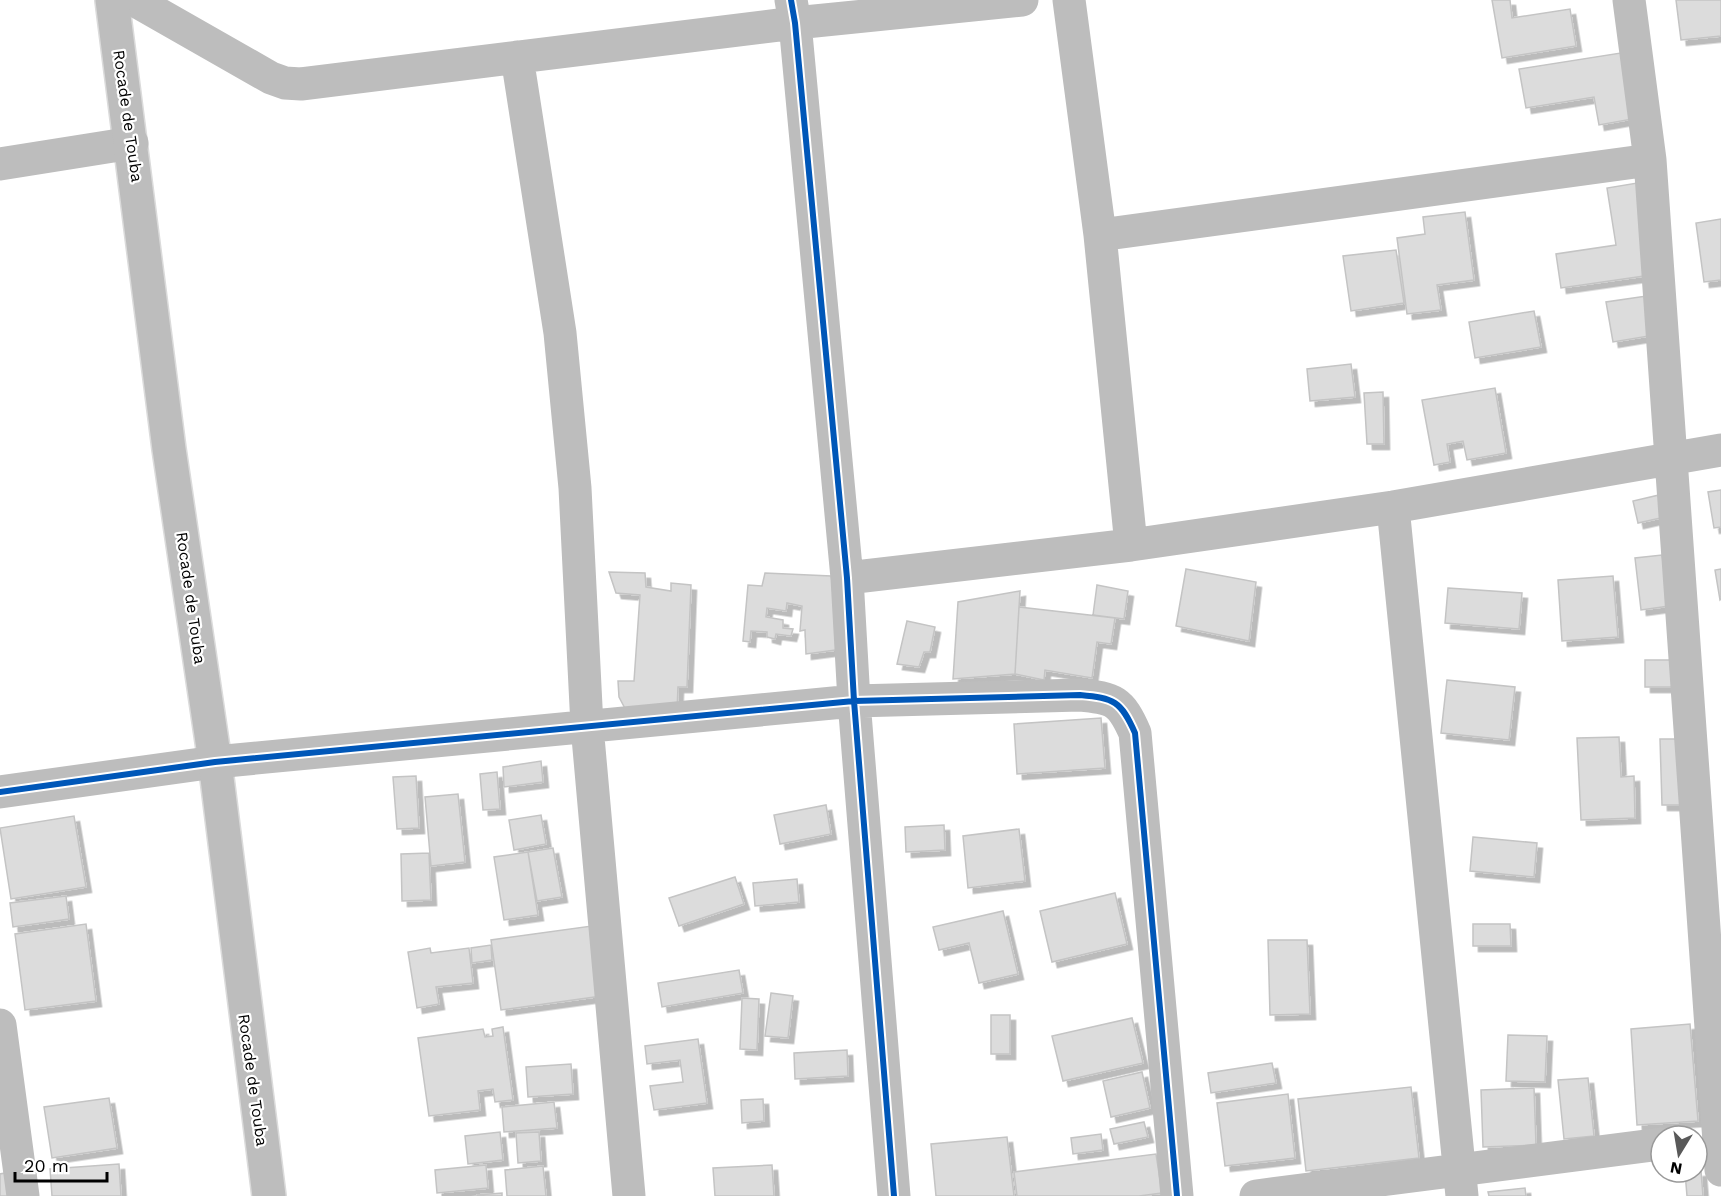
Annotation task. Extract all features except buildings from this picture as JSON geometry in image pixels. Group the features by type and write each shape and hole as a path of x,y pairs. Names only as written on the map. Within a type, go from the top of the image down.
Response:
{"street":[{"name":"Rocade de Touba","path":"112,0 132,143 169,449 215,762 269,1196"},
{"path":"134,0 271,78 285,83 301,84 517,57 793,12 1022,0"},
{"path":"1069,0 1100,235 1131,545"},
{"path":"1629,0 1650,160 1671,456 1712,1137 1721,1170"},
{"path":"793,12 847,578 854,701 894,1196"},
{"path":"517,57 560,333 575,488 587,726 629,1196"},
{"path":"0,164 132,143"},
{"path":"1100,235 1650,160"},
{"path":"847,578 1131,545 1393,507 1671,456 1721,450"},
{"path":"1393,507 1460,1183"},
{"path":"0,792 215,762 854,701 1080,694 1105,697 1124,708 1135,733 1139,760 1176,1196"},
{"path":"0,1025 23,1196"},
{"path":"1256,1196 1460,1183 1649,1146"}],"cycle path":[{"path":"791,0 847,578 854,701 894,1196"},
{"path":"0,792 215,762 854,701 1080,695 1109,700 1125,714 1135,733 1177,1196"}]}
